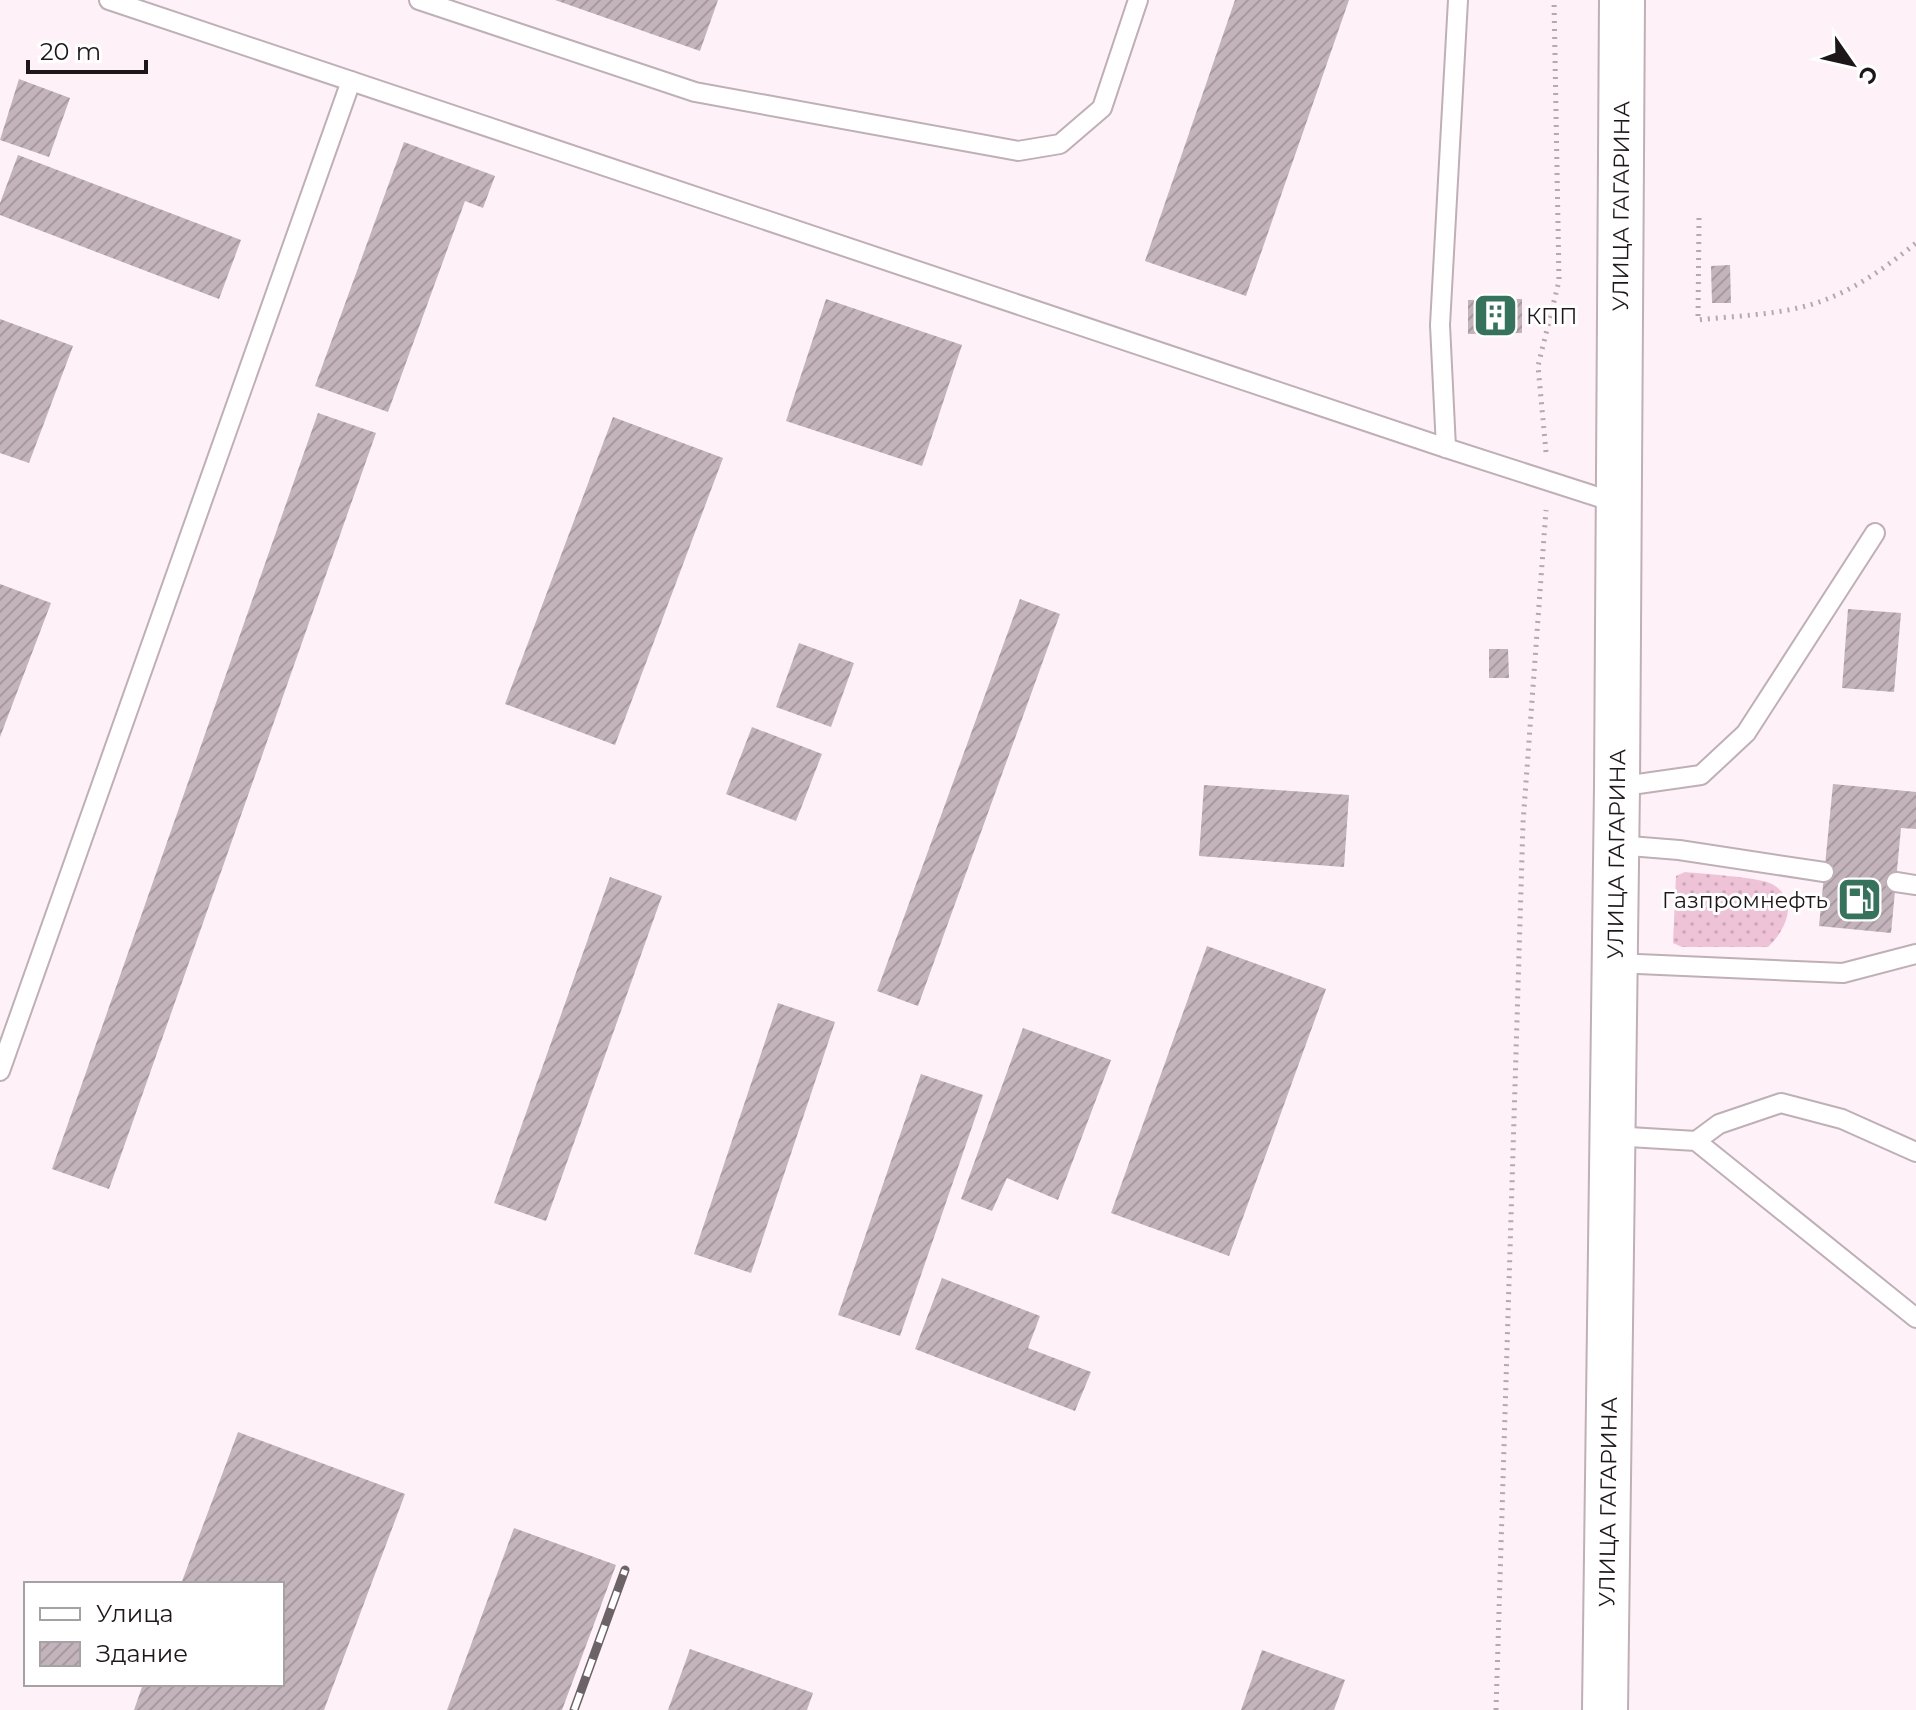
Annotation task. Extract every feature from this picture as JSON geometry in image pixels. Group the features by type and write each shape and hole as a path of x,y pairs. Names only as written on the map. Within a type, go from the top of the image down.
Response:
{"main road":[{"name":"УЛИЦА ГАГАРИНА","path":"1605,1710 1617,845 1622,0"}],"lane":[{"path":"109,0 1620,504"},
{"path":"419,0 695,92 1018,151 1060,144 1102,108 1138,0"},
{"path":"1446,448 1440,325 1458,0"},
{"path":"0,1071 351,81"},
{"path":"1617,787 1701,775 1746,733 1875,533"},
{"path":"1617,845 1679,850 1824,872"},
{"path":"1896,882 1916,885"},
{"path":"1615,963 1843,973 1916,954"},
{"path":"1696,1141 1719,1124 1781,1103 1842,1119 1916,1152"},
{"path":"1612,1136 1696,1141 1916,1318"}],"path":[{"path":"1496,1710 1523,823 1548,481 1538,366 1559,281 1554,0"},
{"path":"1699,218 1698,320 1776,312 1831,298 1881,271 1916,243"}],"shaded area":[{"path":"1685,872 1772,884 1786,898 1785,924 1768,947 1682,947 1673,943 1676,876"}],"building":[{"path":"555,0 718,0 700,51"},
{"path":"1235,0 1349,0 1246,296 1145,261"},
{"path":"19,79 70,98 49,157 0,140"},
{"path":"404,142 495,176 483,208 465,201 388,412 315,386"},
{"path":"18,155 241,240 219,299 0,215 0,203"},
{"path":"1730,265 1731,303 1712,303 1711,266"},
{"path":"826,299 962,345 922,466 786,421"},
{"name":"КПП","path":"1522,299 1522,333 1468,334 1468,300"},
{"path":"0,319 73,346 29,463 0,453"},
{"path":"318,413 376,433 109,1189 52,1169"},
{"path":"613,417 723,458 615,745 505,704"},
{"path":"0,584 51,603 0,737"},
{"path":"1020,599 1060,614 918,1006 877,991"},
{"path":"1848,609 1901,613 1894,692 1842,688"},
{"path":"799,643 854,663 831,727 776,707"},
{"path":"1489,649 1508,649 1509,678 1489,678"},
{"path":"752,727 822,754 796,821 726,794"},
{"path":"1833,784 1916,792 1916,829 1901,828 1891,933 1819,926"},
{"path":"1204,785 1349,795 1344,867 1199,856"},
{"path":"610,877 662,896 546,1221 494,1203"},
{"path":"1207,946 1326,989 1229,1256 1111,1213"},
{"path":"778,1003 835,1022 751,1273 694,1254"},
{"path":"1023,1028 1111,1060 1058,1200 1007,1178 992,1211 961,1199"},
{"path":"921,1074 983,1095 900,1336 838,1315"},
{"path":"942,1278 1040,1316 1028,1348 1091,1372 1075,1411 915,1349"},
{"path":"238,1432 405,1494 324,1710 134,1710 142,1686 284,1686 284,1582 182,1582"},
{"path":"514,1528 616,1565 562,1710 447,1710"},
{"path":"690,1649 813,1693 807,1710 668,1710"},
{"path":"1262,1650 1345,1680 1334,1710 1241,1710"}],"railway":[{"path":"574,1710 625,1570"}],"place":[{"name":"КПП","path":"1495,316"},
{"name":"Газпромнефть","path":"1859,900"}]}
